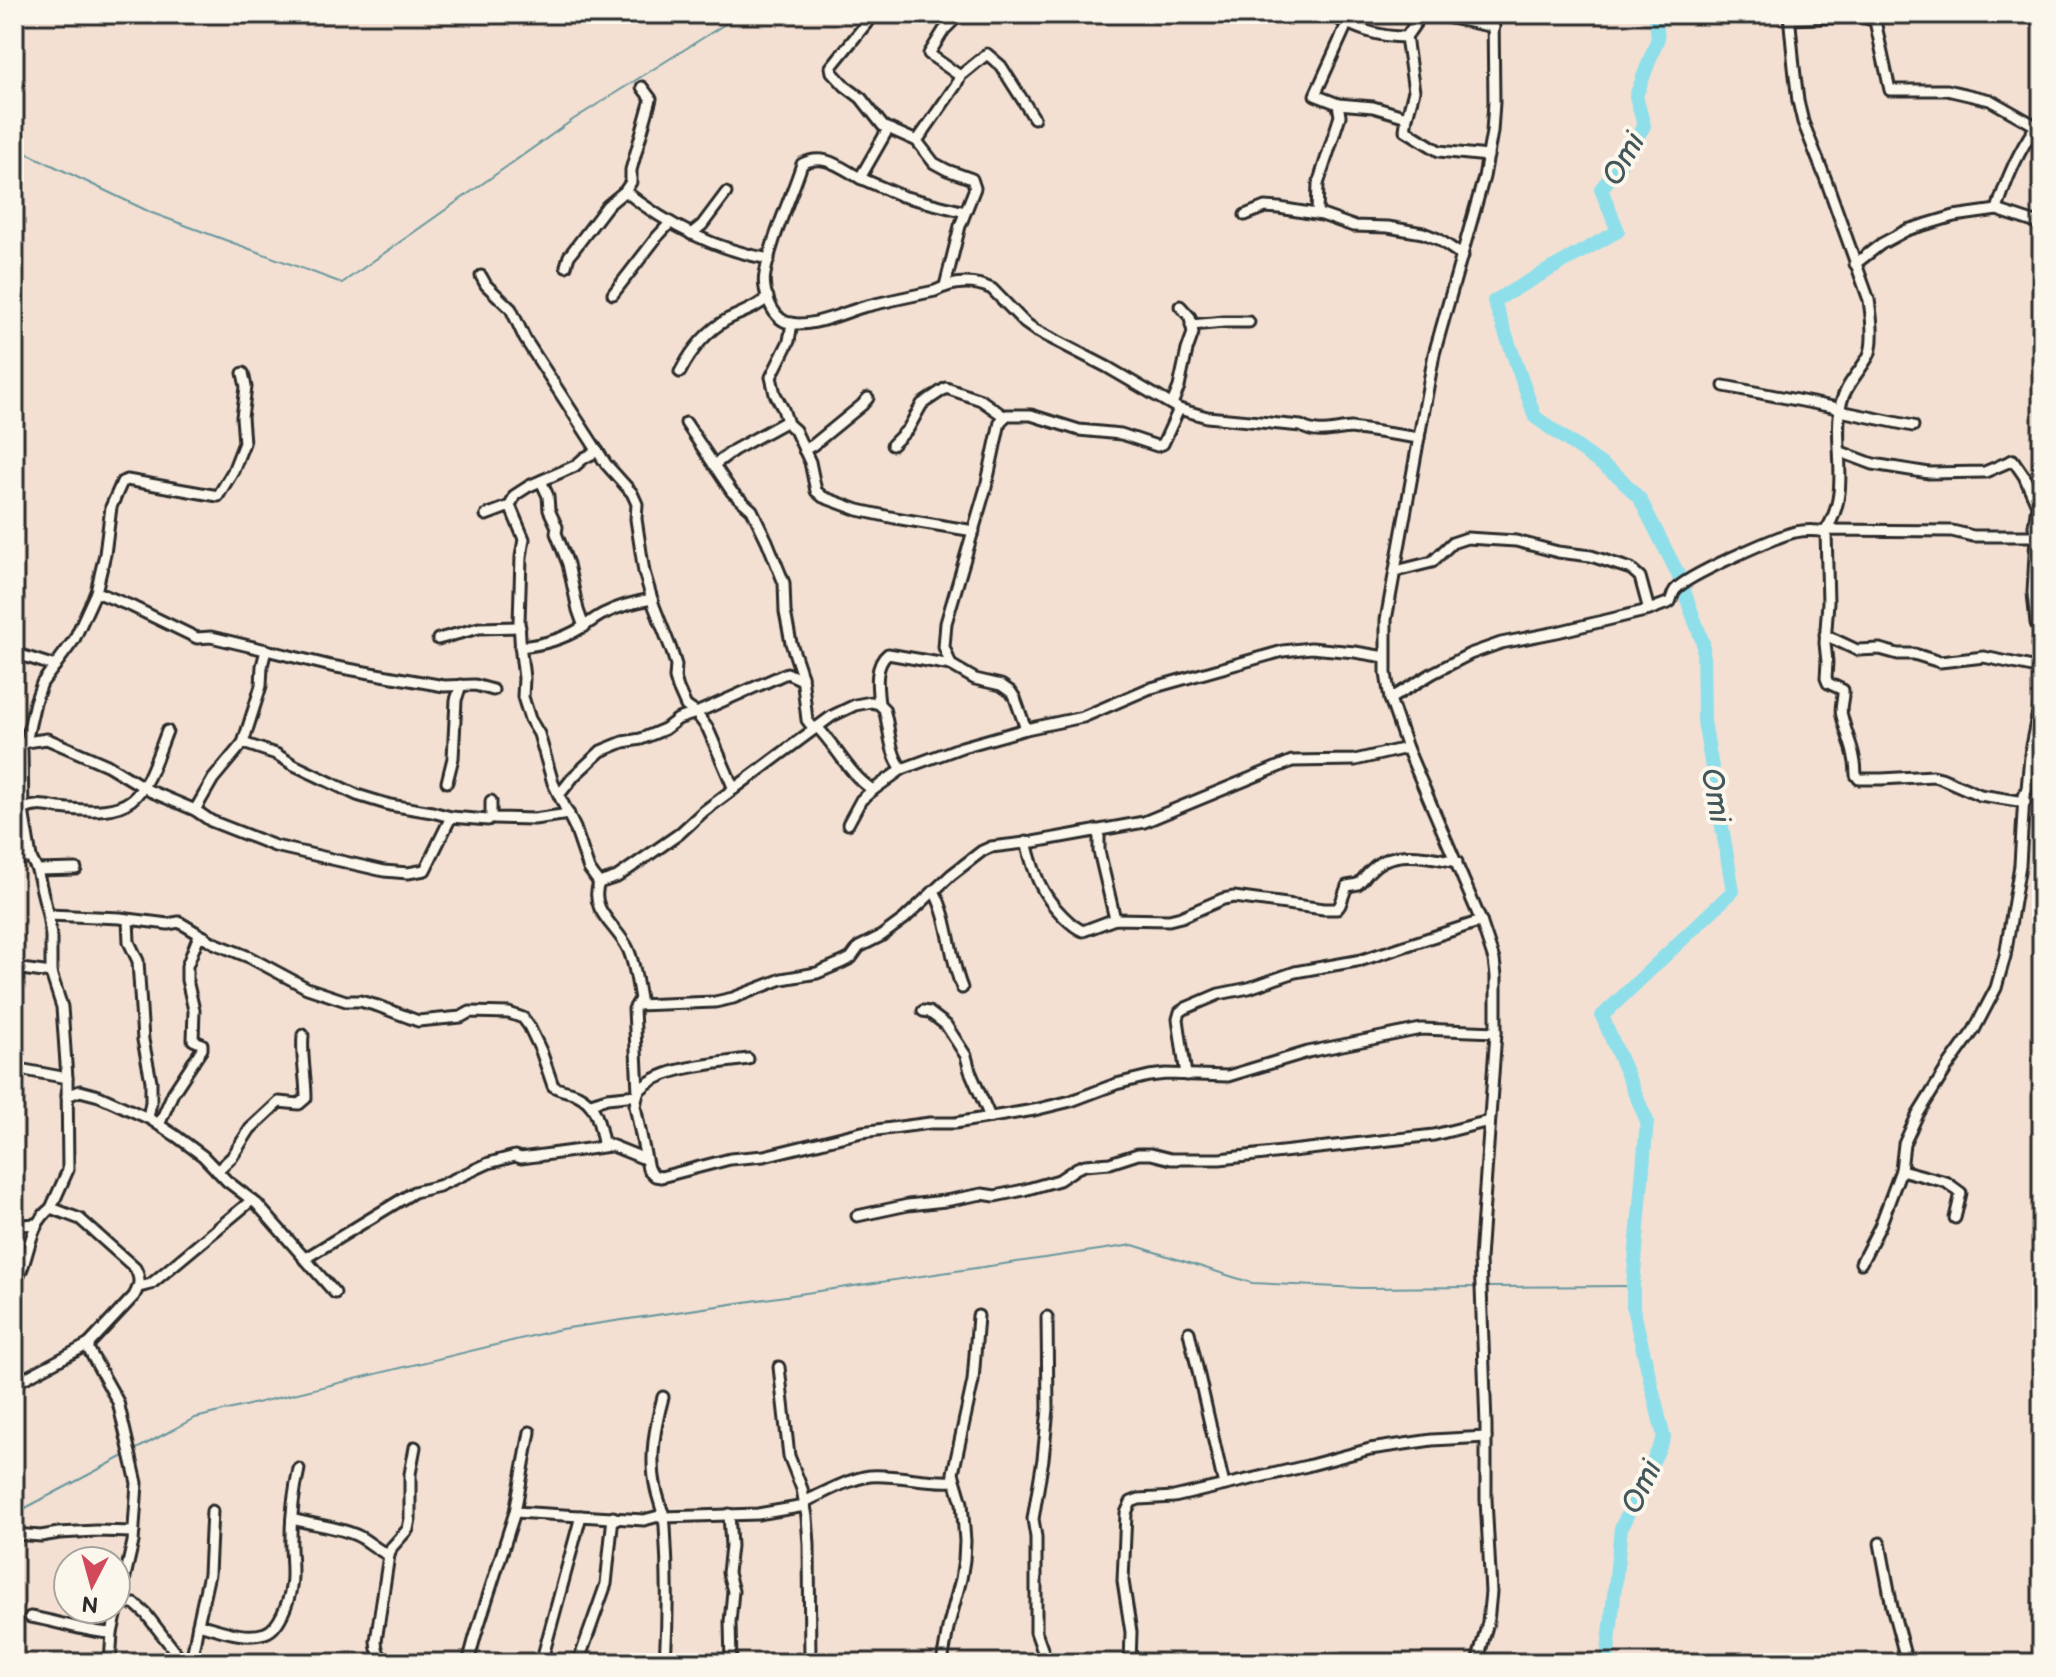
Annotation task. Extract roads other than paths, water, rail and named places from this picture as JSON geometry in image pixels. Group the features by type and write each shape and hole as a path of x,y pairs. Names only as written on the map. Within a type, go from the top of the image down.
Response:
{"street":[{"path":"874,14 831,67 836,76 861,98 888,129 917,141 934,163 972,179 975,188 952,254 945,286"},
{"path":"960,14 944,30 929,54 960,76"},
{"path":"1329,14 1384,37 1406,37"},
{"path":"1422,14 1406,37 1414,91 1405,130 1439,151 1488,156"},
{"path":"1431,14 1494,27"},
{"path":"1477,1663 1488,1622 1491,1592 1480,1259 1496,1032 1496,976 1481,921 1407,748 1390,699 1385,657 1386,620 1434,354 1488,156 1494,102 1493,14"},
{"path":"1997,210 2024,143 2039,126 1990,100 1947,90 1890,90 1875,21 1860,16 1790,17 1803,122 1869,300 1869,355 1852,377 1844,394 1840,411 1838,501 1834,518 1826,531 1826,678 1828,683 1843,690 1840,707 1852,743 1859,779 1933,776 1980,795 2025,802"},
{"path":"1347,24 1315,95 1338,104 1373,107 1407,117"},
{"path":"917,141 960,76 987,54 1001,66 1034,118"},
{"path":"566,266 569,256 631,182 631,170 651,99 642,87"},
{"path":"1317,214 1318,184 1340,116 1338,104"},
{"path":"860,178 888,129"},
{"path":"965,212 902,196 826,159 809,160 802,164 773,241 764,278 774,312 785,322 822,321 963,282 986,286 1035,330 1175,407 1207,417 1301,426 1308,430 1335,432 1341,428 1351,428 1419,438"},
{"path":"625,191 643,206 691,234 724,249 769,259"},
{"path":"691,234 702,225 726,193"},
{"path":"1245,215 1265,207 1317,214 1353,226 1388,227 1423,233 1463,256"},
{"path":"1855,264 1881,244 1907,230 1954,216 1997,210 2042,225"},
{"path":"613,294 670,223"},
{"path":"481,276 511,309 525,339 606,464 632,493 637,504 639,539 652,599 674,657 678,688 686,706 708,729 734,789"},
{"path":"680,372 702,339 727,320 768,297"},
{"path":"951,665 944,647 946,623 974,531 1000,422 1007,415 1021,413 1079,430 1121,434 1157,446 1163,444 1169,435 1191,338 1190,317 1180,306"},
{"path":"1191,325 1249,322"},
{"path":"792,323 789,341 771,377 786,422 795,430 810,462 816,491 823,497 870,513 974,531"},
{"path":"14,1284 20,1275 30,1237 51,1208 68,1170 62,1007 51,973 48,915 31,858 23,810 20,743 42,683 74,640 96,592 111,507 122,482 127,480 218,496 233,471 244,443 242,417 246,387 243,373"},
{"path":"1724,386 1913,426"},
{"path":"892,445 908,429 922,404 946,388 981,400 1005,417"},
{"path":"804,450 868,398"},
{"path":"714,465 734,450 786,422"},
{"path":"686,423 732,492 752,510 767,541 784,583 785,612 802,676 807,720 835,746 850,770 873,790"},
{"path":"486,515 510,506 515,495 575,466 598,451"},
{"path":"1841,452 1873,464 1929,473 1985,472 2013,460 2037,505 2034,526 2039,535 2036,623 2042,638"},
{"path":"541,481 548,496 549,510 557,527 556,533 568,564 584,627"},
{"path":"510,506 524,539 520,627 523,697 539,734 553,783 569,814 589,869 599,883"},
{"path":"1390,699 1470,654 1501,643 1649,610 1670,602 1675,589 1694,577 1765,542 1806,530 1952,531 1973,536 2039,535"},
{"path":"1396,571 1432,562 1452,543 1467,538 1516,541 1558,552 1591,556 1631,569 1640,577 1649,610"},
{"path":"96,592 197,638 211,637 331,666 444,686 475,685 493,690"},
{"path":"520,647 550,642 631,602 652,599"},
{"path":"438,639 479,628 520,627"},
{"path":"1825,635 1857,650 1880,649 1940,662 1984,657 2042,670 2042,660"},
{"path":"848,824 861,800 902,769 962,747 1083,717 1148,689 1283,651 1311,648 1385,657"},
{"path":"195,810 213,779 243,743 261,686 266,650"},
{"path":"14,653 55,666"},
{"path":"879,704 880,662 888,654 951,665 975,679 1001,685 1015,698 1026,729"},
{"path":"559,795 601,751 650,736 678,719 787,673 800,679 802,676"},
{"path":"447,782 453,758 456,700 461,685"},
{"path":"1861,1263 1880,1226 1901,1170 1904,1144 1917,1116 1974,1030 1996,988 2005,956 2020,865 2024,796 2042,693"},
{"path":"902,769 892,749 884,709 871,702 855,705 832,716 633,867 599,883 595,892 598,906 629,950 640,999 634,1009 635,1106 645,1159 651,1173 661,1177 730,1159 764,1156 862,1132 930,1123 955,1123 1034,1110 1149,1076 1228,1076 1308,1052 1421,1029 1496,1032"},
{"path":"23,810 37,805 76,810 111,810 128,805 144,787 167,731"},
{"path":"20,743 47,739 107,765 150,791 195,810 211,821 275,846 384,871 408,873 425,870 451,817"},
{"path":"243,743 276,754 357,795 451,817 488,820"},
{"path":"637,1005 715,1002 782,979 817,973 851,958 859,947 904,919 982,851 997,845 1144,822 1292,761 1355,760 1407,748"},
{"path":"491,801 491,816 494,818 534,819 569,814"},
{"path":"1096,830 1115,919"},
{"path":"1026,842 1034,874 1046,899 1083,931 1115,919 1169,920 1234,897 1337,909 1347,886 1358,884 1371,868 1395,857 1414,854 1457,862"},
{"path":"14,858 31,858"},
{"path":"37,870 76,869"},
{"path":"934,891 942,906 954,969 962,988"},
{"path":"48,915 168,924 179,922 214,943 249,957 307,988 346,1001 378,1006 418,1021 461,1017 470,1012 509,1013 523,1018 541,1051 553,1086 577,1094 591,1103 603,1142 645,1159"},
{"path":"128,920 129,942 138,961 143,1040 151,1081 148,1118"},
{"path":"1186,1075 1178,1019 1180,1012 1186,1008 1219,994 1249,988 1295,972 1392,952 1481,921"},
{"path":"159,1125 173,1093 202,1049 202,1044 193,1040 194,1010 187,966 198,938 205,937"},
{"path":"14,968 51,973"},
{"path":"923,1011 946,1025 966,1056 990,1117"},
{"path":"217,1171 232,1157 250,1129 279,1102 299,1104 306,1098 303,1035"},
{"path":"591,1103 637,1093 643,1086 674,1071 748,1059"},
{"path":"14,1068 67,1078"},
{"path":"67,1096 80,1091 99,1096 148,1118 203,1156 252,1200 335,1293"},
{"path":"857,1216 908,1205 1024,1190 1059,1180 1085,1165 1110,1163 1138,1154 1171,1159 1220,1159 1434,1135 1489,1121"},
{"path":"304,1259 414,1192 439,1186 489,1163 515,1156 521,1158 610,1146"},
{"path":"1901,1170 1946,1182 1961,1193 1955,1218"},
{"path":"139,1287 151,1284 252,1200"},
{"path":"14,1384 89,1344 139,1287 140,1277 135,1268 80,1219 51,1208"},
{"path":"14,1222 37,1224"},
{"path":"942,1663 961,1579 965,1541 962,1503 953,1473 973,1381 978,1316"},
{"path":"1047,1317 1048,1409 1033,1519 1036,1537 1036,1632 1047,1663"},
{"path":"1189,1332 1224,1485"},
{"path":"89,1344 89,1350 118,1402 137,1483 132,1546"},
{"path":"779,1367 789,1456 802,1489 809,1544 810,1663"},
{"path":"663,1397 653,1448 656,1488 664,1514 667,1589 665,1663"},
{"path":"480,1663 469,1662 515,1512 530,1432"},
{"path":"1130,1663 1131,1632 1123,1581 1126,1513 1131,1502 1174,1497 1370,1449 1432,1440 1486,1437"},
{"path":"409,1663 386,1660 376,1652 376,1641 389,1555 408,1529 410,1474 415,1447"},
{"path":"198,1624 258,1635 274,1629 278,1623 291,1588 292,1519 299,1469"},
{"path":"515,1512 644,1520 664,1514 758,1514 804,1504 847,1483 871,1476 954,1481"},
{"path":"191,1663 209,1574 212,1511"},
{"path":"729,1514 731,1546 728,1573 733,1591 731,1663"},
{"path":"541,1663 581,1516"},
{"path":"578,1663 606,1584 613,1517"},
{"path":"292,1519 342,1530 389,1555"},
{"path":"14,1534 41,1536 96,1531 134,1532"},
{"path":"1880,1543 1907,1663"},
{"path":"132,1604 146,1614 184,1663"},
{"path":"30,1617 94,1632 112,1633"},
{"path":"110,1663 114,1625"}],"waterway":[{"path":"14,147 152,213 342,283 574,119 741,14"},
{"name":"Omi","path":"1607,1663 1621,1528 1664,1438 1633,1308 1647,1121 1602,1016 1733,891 1704,721 1703,643 1677,572 1640,499 1619,477 1535,417 1494,301 1618,231 1601,189 1644,126 1636,96 1658,38 1655,14"},
{"path":"131,1452 195,1418 561,1329 1133,1245 1252,1283 1361,1288 1478,1287"},
{"path":"1484,1287 1633,1286"},
{"path":"14,1514 126,1455"}]}
